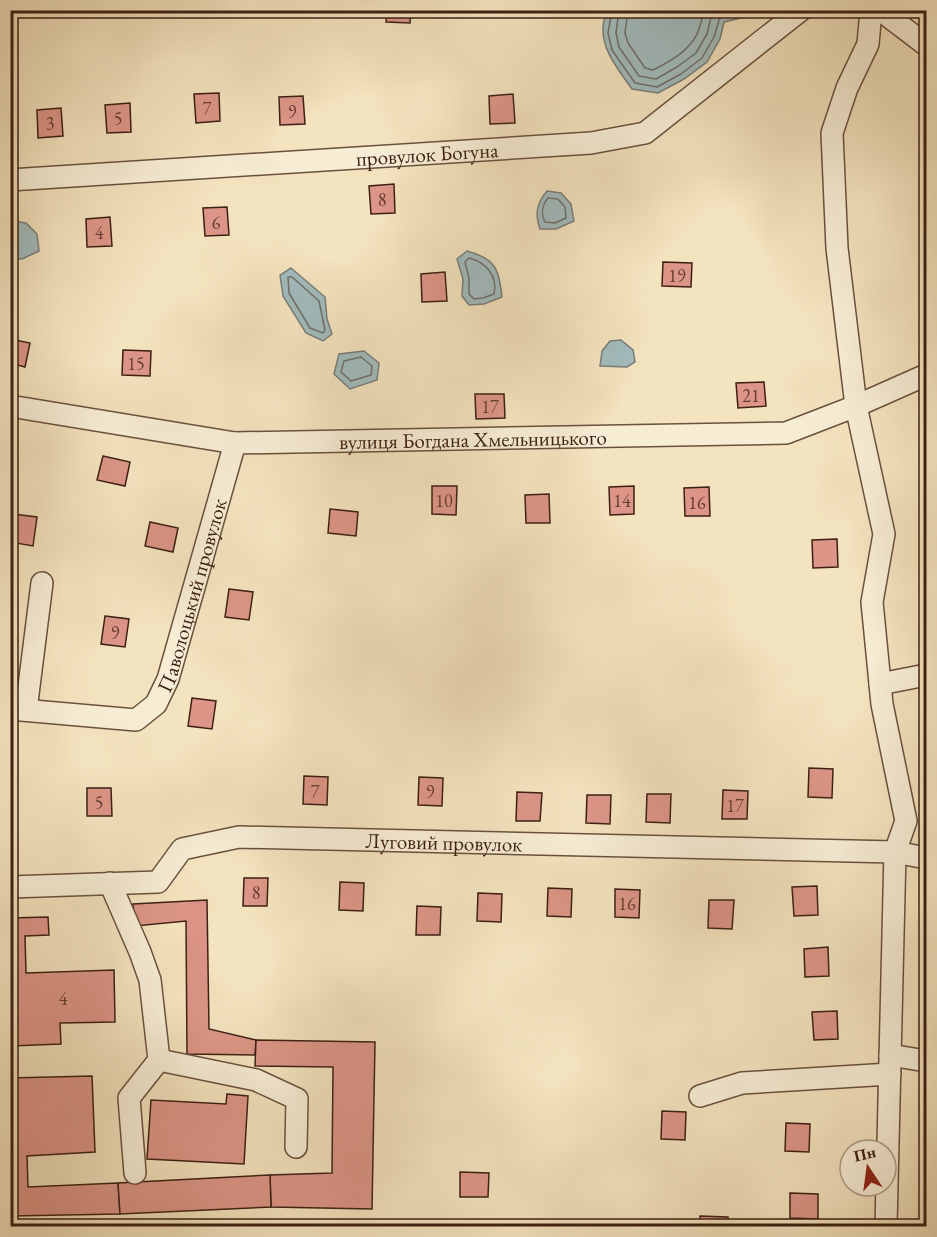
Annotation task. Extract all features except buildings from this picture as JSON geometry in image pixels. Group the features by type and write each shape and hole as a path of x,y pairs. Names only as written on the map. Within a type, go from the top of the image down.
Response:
{"street":[{"name":"провулок Богуна","path":"10,180 591,142 645,133 801,10"},
{"path":"871,10 868,44 847,88 832,134 837,248 856,406 884,534 872,602 882,704 906,821 895,852 886,1227"},
{"path":"880,10 927,45"},
{"name":"вулиця Богдана Хмельницького","path":"10,406 235,443 786,432 856,406 927,375"},
{"name":"Паволоцький провулок","path":"18,710 136,720 156,704 168,679 235,443"},
{"path":"18,710 42,583"},
{"path":"880,684 927,675"},
{"name":"Луговий провулок","path":"10,887 158,882 182,849 238,837 895,852"},
{"path":"895,852 927,858"},
{"path":"110,883 150,980 159,1060 129,1098 135,1173"},
{"path":"159,1060 256,1080 297,1099 296,1147"},
{"path":"700,1096 742,1083 927,1061"}],"water":[{"path":"607,10 760,11 750,16 724,22 720,39 707,62 684,79 658,93 632,89 613,62 603,32"},
{"path":"547,191 561,193 571,204 574,221 556,229 540,229 537,219 538,209"},
{"path":"12,221 26,223 37,234 39,251 22,259 11,259 10,223"},
{"path":"467,251 477,254 494,266 502,297 484,304 469,305 462,296 463,279 457,259"},
{"path":"291,268 325,297 327,319 332,334 323,341 306,333 283,296 280,275"},
{"path":"621,340 633,350 635,362 627,367 600,366 602,351 610,341"},
{"path":"364,351 379,363 377,380 350,389 334,374 339,354"}]}
